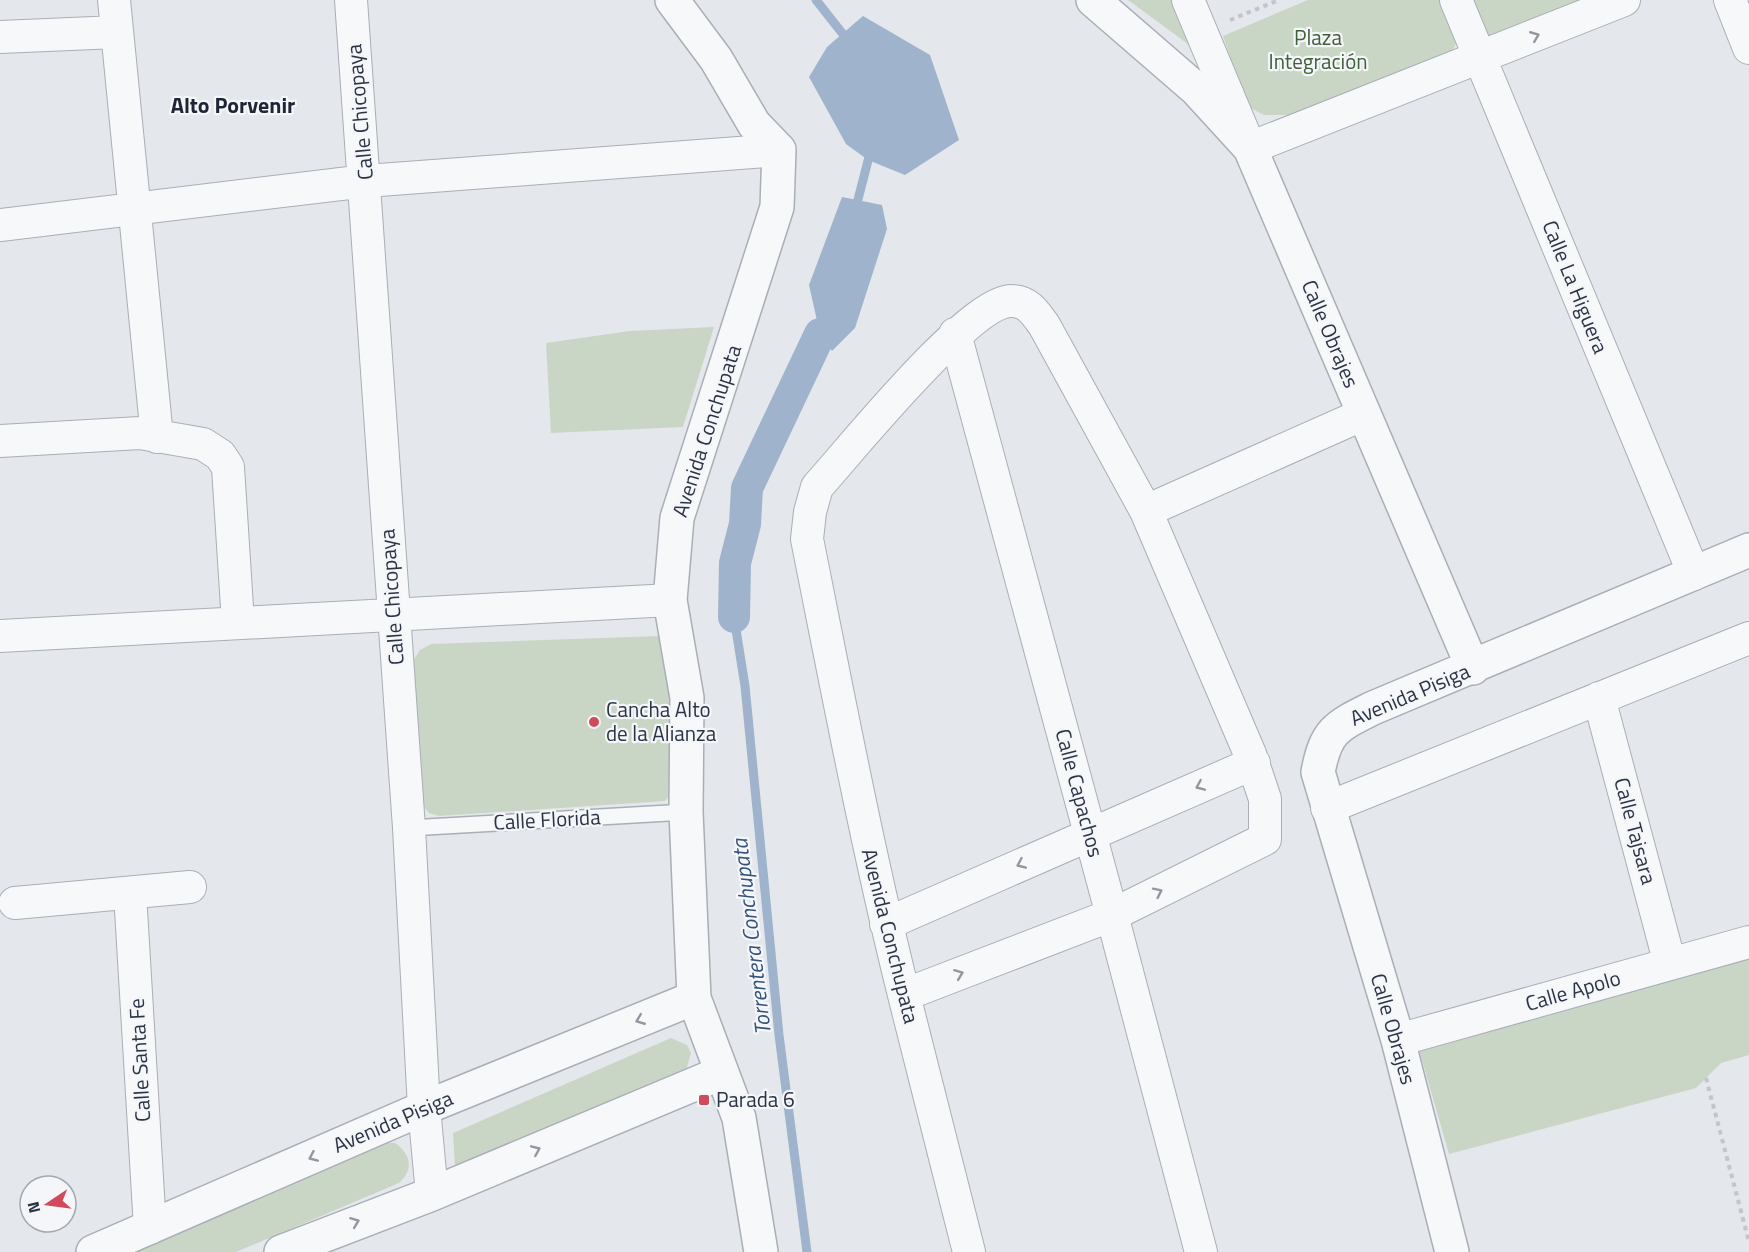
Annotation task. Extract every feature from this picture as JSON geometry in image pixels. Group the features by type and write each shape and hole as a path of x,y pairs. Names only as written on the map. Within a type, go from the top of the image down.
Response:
{"street":[{"path":"114,0 156,436"},
{"name":"Calle Chicopaya","path":"351,0 366,181 393,616 409,828 424,1108 432,1194"},
{"path":"672,0 716,58 754,124 780,150"},
{"path":"1093,0 1197,90 1250,148 1624,0"},
{"name":"Calle Obrajes","path":"1188,0 1473,668"},
{"name":"Calle La Higuera","path":"1456,0 1694,574"},
{"path":"1730,0 1749,48"},
{"path":"0,37 117,32"},
{"path":"0,225 366,181 780,150"},
{"name":"Avenida Conchupata","path":"761,1252 739,1118 694,998 686,812 687,698 670,600 677,518 777,207 780,150"},
{"name":"Avenida Conchupata","path":"969,1252 872,865 807,539 810,512 817,487 955,334 994,306 1012,301 1029,305 1044,325 1146,511"},
{"name":"Calle Capachos","path":"955,334 1201,1252"},
{"path":"904,995 1112,915 1265,839 1265,798 1254,763 1146,511 1364,414"},
{"path":"0,441 140,433 203,444 220,455 228,467 238,623"},
{"name":"Avenida Pisiga","path":"1327,808 1318,772 1322,750 1338,726 1373,708 1473,668 1749,550"},
{"path":"0,636 670,600"},
{"path":"1327,808 1749,638"},
{"name":"Calle Tajsara","path":"1599,698 1670,964"},
{"path":"886,924 1254,763"},
{"name":"Calle Obrajes","path":"1327,808 1398,1040 1452,1252"},
{"path":"15,903 190,886"},
{"name":"Calle Santa Fe","path":"130,893 150,1228"},
{"name":"Calle Apolo","path":"1398,1040 1749,942"},
{"name":"Avenida Pisiga","path":"93,1252 424,1108 694,998"},
{"path":"281,1252 318,1244 721,1073"}],"lane":[{"name":"Calle Florida","path":"409,828 686,812"}],"path":[{"path":"1201,31 1279,0"},
{"path":"1706,1078 1749,1242"}],"green space":[{"path":"1128,0 1172,0 1192,47"},
{"name":"Plaza Integración","path":"1308,0 1443,0 1453,20 1457,41 1450,52 1288,115 1264,115 1247,106 1223,36"},
{"path":"1472,0 1580,0 1488,36"},
{"path":"714,327 683,427 551,433 546,343 630,331"},
{"path":"660,636 670,644 675,787 665,801 439,816 429,813 424,807 413,661 420,650 431,644"},
{"path":"1749,954 1749,1055 1721,1063 1696,1088 1449,1154 1418,1046"},
{"path":"671,1038 687,1045 691,1053 686,1071 455,1168 453,1133"},
{"path":"385,1143 395,1143 404,1152 409,1162 407,1173 399,1183 236,1252 128,1252"}],"water":[{"path":"863,16 930,55 959,140 905,175 868,160 846,144 809,77 827,47"},
{"path":"842,197 882,205 887,229 855,328 832,351 820,334 809,285"}],"waterway":[{"path":"816,0 850,43"},
{"path":"855,211 871,149"},
{"path":"734,617 735,563 745,524 747,488 820,334"},
{"name":"Torrentera Conchupata","path":"734,617 745,686 779,1035 807,1252"}],"place":[{"name":"Cancha Alto de la Alianza","path":"594,722"},
{"name":"Parada 6","path":"704,1100"}],"district":[{"name":"Alto Porvenir","path":"233,105"}]}
